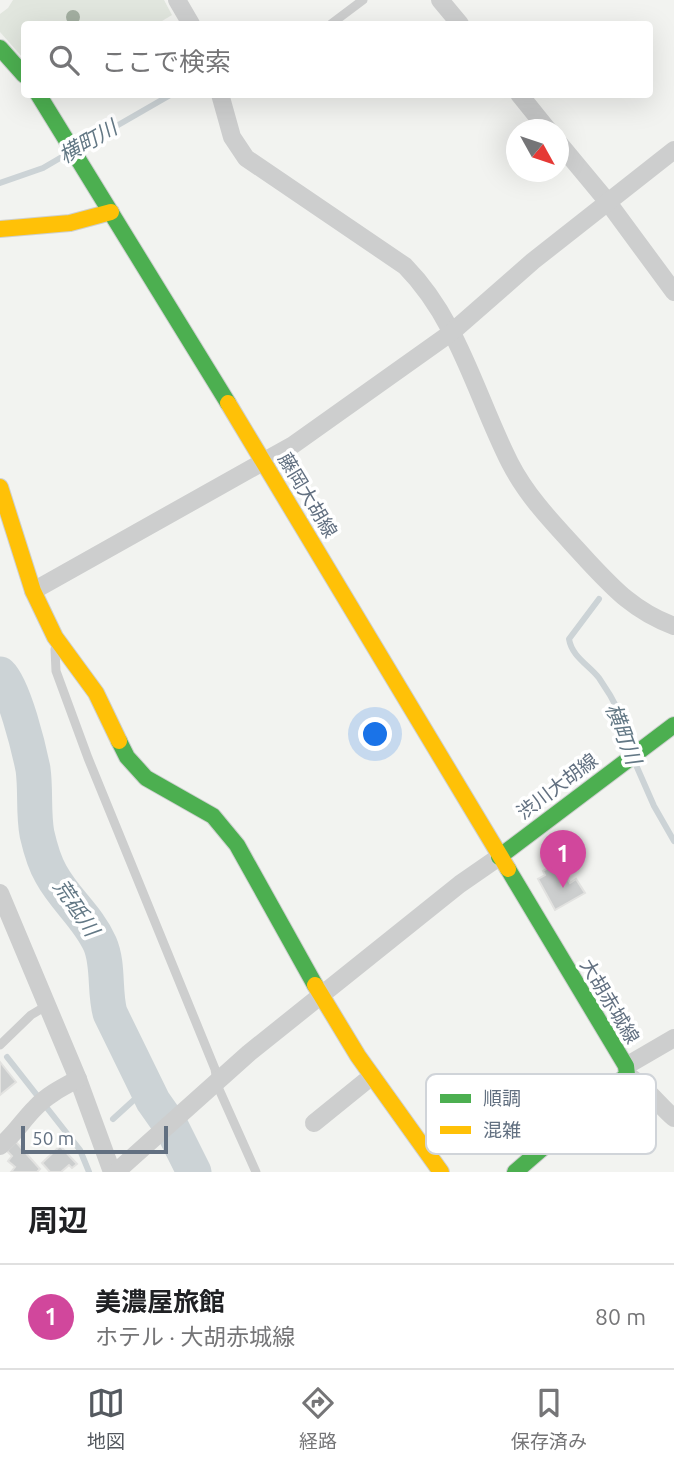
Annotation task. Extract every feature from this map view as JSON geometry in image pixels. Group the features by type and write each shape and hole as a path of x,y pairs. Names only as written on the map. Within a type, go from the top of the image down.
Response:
{"main road":[{"path":"0,48 21,72"},
{"name":"藤岡大胡線","path":"41,98 264,463 499,857"},
{"path":"0,229 63,226 86,222 111,212"},
{"path":"0,487 33,591 55,637 96,692 132,765 146,778 203,808 226,829 321,996 372,1076 426,1151"},
{"name":"渋川大胡線","path":"499,857 674,724"},
{"name":"大胡赤城線","path":"499,857 626,1071 623,1074"},
{"path":"428,1154 441,1172"},
{"name":"大胡赤城線","path":"515,1172 535,1154"}],"street":[{"path":"177,0 189,21"},
{"path":"440,0 458,21"},
{"path":"221,98 232,137 246,158 405,266 429,294 452,332 510,462 530,497 627,602 657,620 674,626"},
{"path":"522,98 539,119"},
{"path":"33,591 293,445 452,332 607,201 674,150"},
{"path":"569,155 607,201 674,292"},
{"path":"1,899 116,1171 214,1084 321,996 460,884 499,857"},
{"path":"629,1074 626,1071 674,1038"},
{"path":"314,1123 372,1076"},
{"path":"0,1146 16,1133 42,1102 78,1079"},
{"path":"656,1102 674,1118"}],"lane":[{"path":"335,21 363,0"},
{"path":"55,637 56,671 143,896 215,1069 214,1084 256,1172"},
{"path":"0,1045 31,1014 46,1006"}],"shaded area":[{"path":"13,0 164,0 172,15 162,21 21,21 21,56 0,32 0,14"}],"building":[{"path":"558,862 570,883 576,879 585,893 555,910 538,879 545,875 543,871"},
{"path":"0,1062 16,1082 0,1095"},
{"path":"16,1142 40,1169 37,1172 11,1172 15,1167 8,1161 12,1156 7,1151"},
{"path":"60,1146 77,1164 72,1168 69,1165 61,1172 50,1172 42,1163"}],"waterway":[{"name":"横町川","path":"80,147 165,98"},
{"name":"横町川","path":"0,183 43,168 67,154"},
{"name":"横町川","path":"599,599 569,639 577,656 599,678 609,694 623,720 632,747"},
{"name":"荒砥川","path":"0,674 16,704 33,769 36,826 44,859 57,883 100,944 105,961 110,1013 153,1101 172,1128 194,1172"},
{"name":"横町川","path":"636,765 654,806 674,841"},
{"path":"7,1057 80,1150 89,1172"},
{"path":"113,1119 147,1088"}],"traffic: fast":[{"path":"0,48 21,72"},
{"path":"40,98 228,403"},
{"path":"499,857 674,725"},
{"path":"119,741 127,757 146,778 213,816 237,845 315,985"},
{"path":"508,869 626,1066 627,1074"},
{"path":"515,1172 536,1154"}],"traffic: slow":[{"path":"0,229 70,223 111,212"},
{"path":"228,403 508,869"},
{"path":"0,487 33,591 55,637 96,693 119,741"},
{"path":"315,985 358,1056 426,1151"},
{"path":"428,1154 441,1172"}],"place":[{"name":"美濃屋旅館","path":"563,888"}]}
